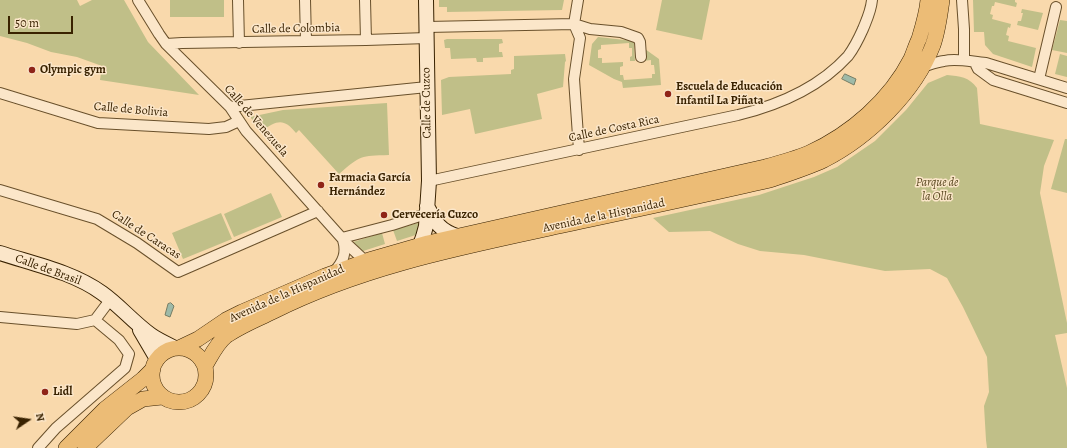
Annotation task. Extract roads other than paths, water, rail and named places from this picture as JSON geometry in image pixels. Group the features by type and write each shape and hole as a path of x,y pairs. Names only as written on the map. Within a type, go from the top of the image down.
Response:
{"main road":[{"name":"Avenida de la Hispanidad","path":"177,348 198,339 226,320 242,312 334,272 369,260 420,245 458,236 765,167 809,152 849,129 872,109 894,85 911,58 924,26 928,0"},
{"name":"Avenida de la Hispanidad","path":"205,366 225,337 284,306 366,273 428,255 770,180 825,160 851,144 865,133 903,97 922,67 933,45 942,0"},
{"path":"66,448 105,409 143,379 155,364 165,352 177,348 187,349 195,353 205,366 205,383 195,398 187,402 179,403 170,401 162,397 153,384 152,376 155,364"},
{"path":"85,448 127,408 143,399 162,397"}],"street":[{"name":"Calle de Venezuela","path":"138,0 158,34 166,44 230,107 239,121 342,238 358,255 369,260"},
{"path":"238,0 239,43"},
{"path":"306,0 306,42"},
{"path":"365,0 366,40"},
{"name":"Calle de Cuzco","path":"420,245 425,232 428,182 426,0"},
{"path":"578,0 574,24 580,38 574,79 579,150"},
{"name":"Calle de Costa Rica","path":"428,182 738,115 778,103 817,83 848,55 871,12 872,0"},
{"path":"962,0 964,60"},
{"path":"1039,79 1056,7"},
{"name":"Calle de Colombia","path":"166,44 366,40 427,32 574,24 590,29 621,32 638,38 640,42 641,57"},
{"path":"922,67 945,60 964,60 975,63 986,63 1067,88"},
{"path":"975,63 978,69 993,80 1067,103"},
{"path":"230,107 427,87"},
{"name":"Calle de Bolivia","path":"0,93 98,123 209,129 226,127 239,121"},
{"name":"Calle de Caracas","path":"0,190 97,219 137,243 178,272 318,211"},
{"path":"334,272 341,264 345,255 342,238 392,225 427,210 438,225 446,232 458,236"},
{"name":"Calle de Brasil","path":"0,253 68,275 92,286 151,335 177,348"},
{"path":"0,318 77,324 95,320 110,300"},
{"name":"Calle de Brasil","path":"133,319 147,339 155,364"},
{"path":"38,448 56,428 125,368 129,354 119,340 95,320"}],"place":[{"name":"Olympic gym","path":"32,70"},
{"name":"Escuela de Educación Infantil La Piñata","path":"668,94"},
{"name":"Farmacia García Hernández","path":"321,185"},
{"name":"Cervecería Cuzco","path":"384,215"},
{"name":"Lidl","path":"45,392"}],"park label":[{"name":"Parque de la Olla","path":"937,190"}]}
